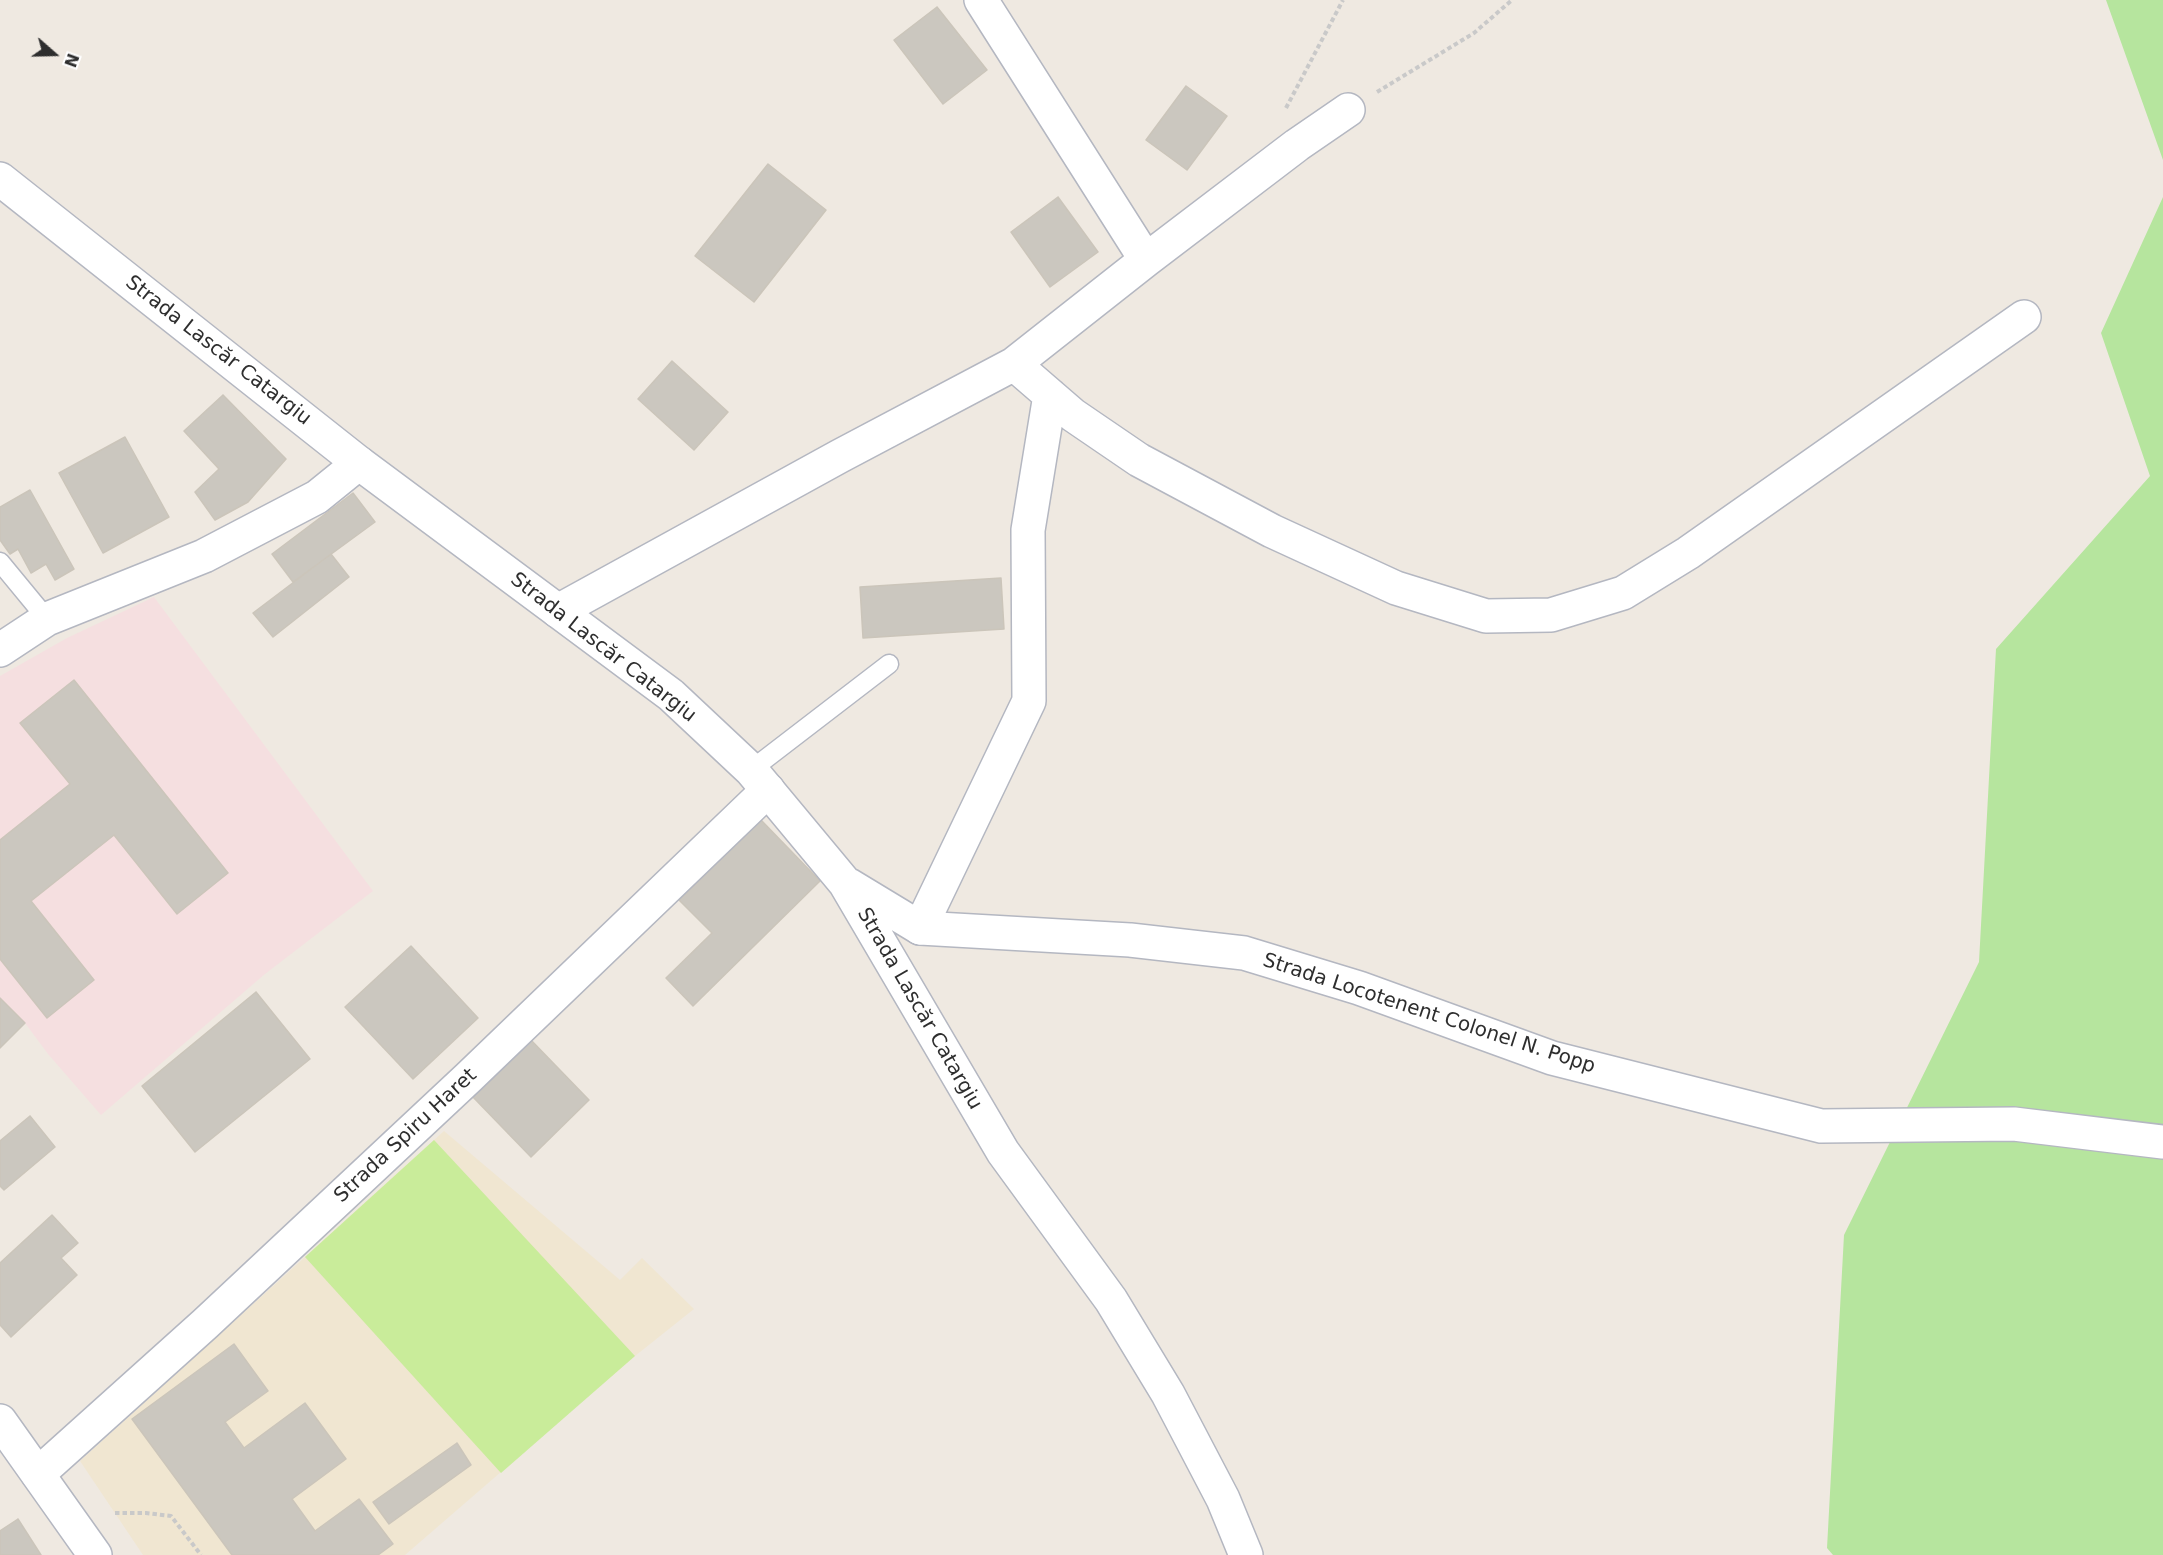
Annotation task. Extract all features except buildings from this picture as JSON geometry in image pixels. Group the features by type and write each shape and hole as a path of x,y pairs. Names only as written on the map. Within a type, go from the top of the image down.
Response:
{"street":[{"path":"981,0 1146,260"},
{"path":"558,611 840,456 1014,364 1297,145 1348,111"},
{"name":"Strada Lascăr Catargiu","path":"0,180 359,463 670,695 760,780 845,883 1003,1152 1111,1300 1168,1394 1223,1499 1246,1555"},
{"path":"1014,364 1073,415 1139,460 1272,531 1396,588 1486,616 1551,615 1623,593 1688,553 2024,317"},
{"path":"920,928 1029,701 1028,530 1050,395"},
{"path":"0,650 47,619 204,556 317,497 359,463"},
{"name":"Strada Spiru Haret","path":"38,1474 205,1324 468,1078 760,780"},
{"name":"Strada Locotenent Colonel N. Popp","path":"845,883 920,928 1130,940 1244,953 1359,988 1552,1058 1821,1126 2014,1124 2163,1142"},
{"path":"0,1421 95,1555"}],"lane":[{"path":"0,562 47,619"},
{"path":"760,780 889,664"}],"path":[{"path":"1284,112 1343,0"},
{"path":"1348,111 1474,33 1512,0"},
{"path":"116,1513 171,1516 201,1555"}],"shaded area":[{"path":"154,597 373,891 265,974 101,1115 48,1054 25,1023 0,998 0,676 67,638"},
{"path":"444,1131 620,1280 642,1258 694,1309 635,1356 405,1555 143,1555 80,1461"}],"green space":[{"path":"2106,0 2163,0 2163,160"},
{"path":"2163,197 2163,1555 1833,1555 1827,1548 1844,1235 1979,962 1996,649 2150,476 2101,333"},
{"path":"434,1140 635,1356 501,1473 305,1257"}]}
